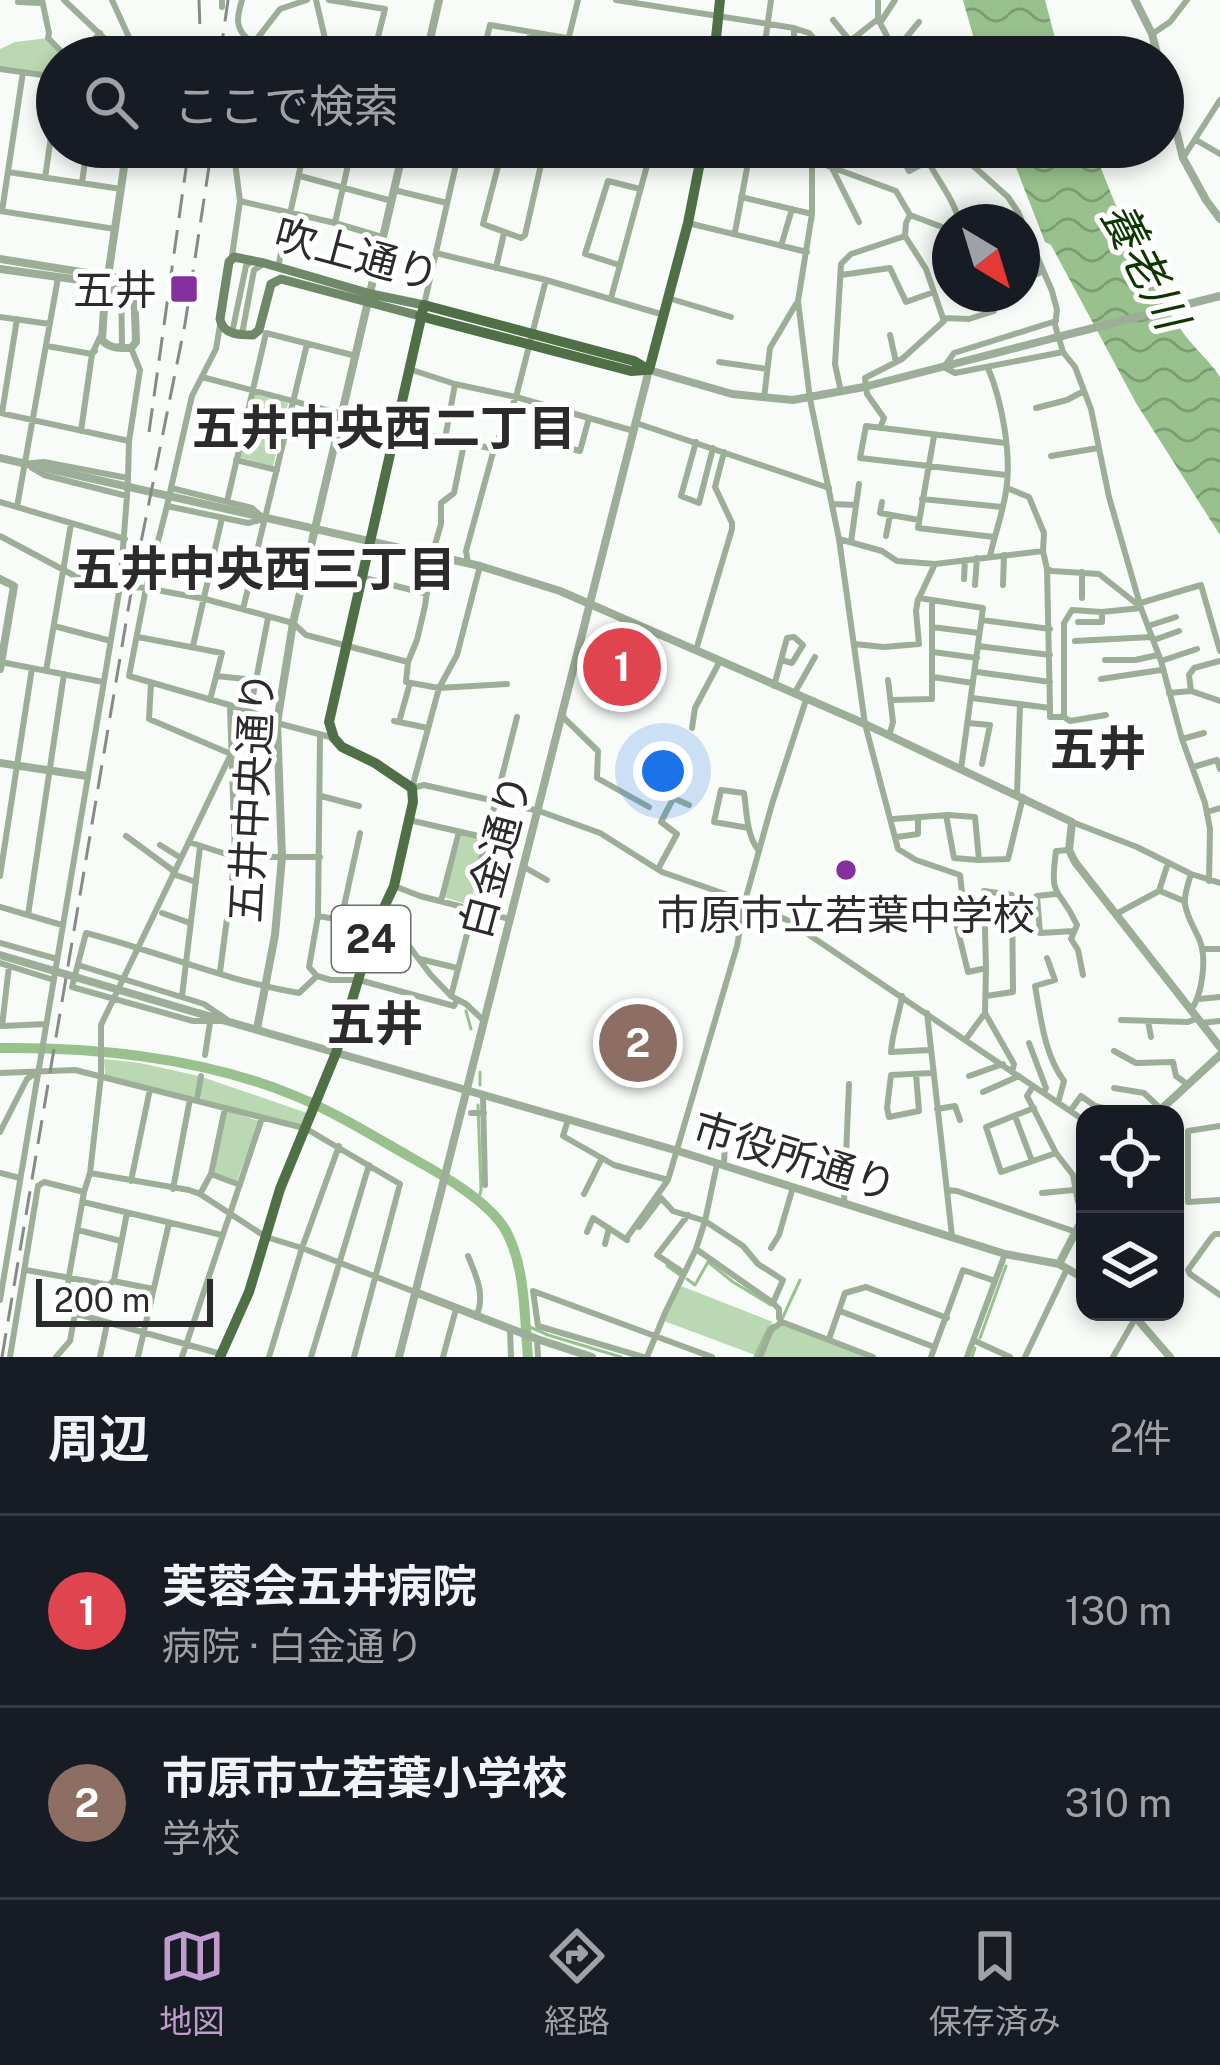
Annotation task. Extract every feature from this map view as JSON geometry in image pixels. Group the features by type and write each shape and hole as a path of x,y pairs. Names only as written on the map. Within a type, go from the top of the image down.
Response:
{"main road":[{"path":"716,36 719,0"},
{"path":"649,370 700,168"},
{"name":"吹上通り","path":"220,323 232,258 278,267 370,299"},
{"name":"吹上通り","path":"262,331 272,284 281,279 634,361 649,370"},
{"path":"412,788 327,737 422,311"},
{"path":"220,323 224,330 252,336 262,331"},
{"name":"24","path":"220,1355 249,1292 280,1189 336,1053 375,927 394,886 410,820 412,788"}],"street":[{"path":"64,0 103,36"},
{"path":"112,0 128,36"},
{"path":"242,0 238,21 245,36"},
{"path":"260,36 280,9 312,0 322,36"},
{"path":"329,0 385,9 376,36"},
{"path":"431,36 439,0"},
{"path":"569,36 578,0"},
{"path":"616,0 767,23 812,36"},
{"path":"765,36 770,0"},
{"path":"878,0 879,21 887,36"},
{"path":"857,36 879,21 895,0"},
{"path":"1135,0 1152,34 1187,0"},
{"path":"18,2 42,1 48,36"},
{"path":"833,20 846,36"},
{"path":"909,36 919,22"},
{"path":"487,36 490,25 556,36"},
{"path":"794,28 794,36"},
{"path":"530,36 531,32"},
{"path":"97,36 100,33"},
{"path":"0,68 36,74"},
{"path":"23,72 1,211 115,229"},
{"path":"1184,157 1216,116 1220,100"},
{"path":"1196,140 1220,154"},
{"path":"1184,160 1220,219"},
{"path":"45,178 46,168"},
{"path":"82,183 84,168"},
{"path":"108,276 124,168"},
{"path":"232,258 240,202 236,168"},
{"path":"278,267 301,168"},
{"path":"335,223 347,168"},
{"name":"五井中央通り","path":"257,1029 275,935 282,856 277,723 293,623 399,168"},
{"path":"422,311 455,168"},
{"path":"498,168 483,224 521,238 526,236 541,168"},
{"path":"610,298 646,168"},
{"path":"735,233 747,168"},
{"path":"812,168 812,214 798,301 865,724 898,849 960,875 965,917 956,923 961,948 968,972 986,968"},
{"path":"832,168 859,222"},
{"path":"836,168 896,190 910,215 932,223"},
{"path":"932,168 953,204"},
{"path":"976,168 1013,204"},
{"path":"8,172 121,189"},
{"path":"300,176 342,188 447,203"},
{"path":"619,265 585,254 608,181 640,189"},
{"path":"741,197 812,214"},
{"path":"240,202 384,238"},
{"path":"781,245 792,209"},
{"path":"910,215 905,236 932,286"},
{"path":"688,223 807,252"},
{"path":"496,268 504,233"},
{"path":"841,392 835,364 841,264 850,254 905,236"},
{"path":"436,253 664,315"},
{"path":"0,259 131,280 136,342 131,348"},
{"path":"237,333 259,262"},
{"path":"1040,264 1058,310 1063,352 1075,367 1094,422 1109,497 1207,812 1210,877"},
{"path":"841,275 890,268 906,302 932,293"},
{"path":"0,269 102,287 103,341 92,354 81,431"},
{"path":"17,507 58,278"},
{"path":"468,563 466,551 494,449 516,397 546,280"},
{"path":"121,286 134,296"},
{"path":"105,293 121,286"},
{"path":"119,348 121,286"},
{"name":"吹上通り","path":"649,370 732,394 810,399 1220,296"},
{"path":"668,298 731,317"},
{"path":"764,399 770,349 798,301"},
{"path":"880,428 884,418 865,387 865,378 896,362 944,321 941,312"},
{"path":"943,318 969,319 991,312"},
{"path":"0,316 50,325"},
{"path":"17,320 1,413 129,441"},
{"path":"1056,321 954,352 944,367 955,373 1063,352"},
{"path":"220,323 216,349 192,396 129,676 327,737 318,916 309,967 317,976 358,980 454,1006 457,968 518,717"},
{"path":"227,502 262,331 356,356"},
{"path":"890,335 896,362"},
{"path":"103,341 131,348"},
{"path":"243,611 307,344"},
{"path":"47,346 92,354"},
{"path":"0,1300 120,586 129,441 140,370 131,348"},
{"path":"719,362 767,369"},
{"path":"988,368 1006,428 1007,488 990,556"},
{"path":"408,369 455,385 696,442 829,488"},
{"name":"白金通り","path":"399,1357 649,370"},
{"path":"202,377 494,449"},
{"path":"445,439 455,385"},
{"path":"1036,408 1084,392"},
{"path":"550,407 540,441 580,451 589,418"},
{"path":"1005,443 866,426 860,458 1006,475"},
{"path":"934,436 918,528 994,537"},
{"path":"696,442 681,496 699,503 713,448"},
{"path":"464,444 454,493 441,503 441,524 406,682 440,688 507,685"},
{"path":"1051,456 1098,448"},
{"path":"696,650 733,530 716,487 724,452"},
{"path":"0,458 468,563 588,601 1072,821 1220,883"},
{"path":"236,460 277,470"},
{"path":"26,464 44,462 128,478"},
{"path":"26,464 44,475 128,496"},
{"path":"851,542 859,484"},
{"path":"171,488 252,508 265,519"},
{"path":"1007,488 1029,497 1044,533 1050,717 1070,721 1106,716"},
{"path":"922,499 1002,507"},
{"path":"0,502 125,539"},
{"path":"882,502 880,513 919,520"},
{"path":"833,503 856,505"},
{"path":"167,506 248,523 265,519"},
{"path":"886,536 890,515"},
{"path":"193,646 222,518"},
{"path":"46,671 71,524"},
{"path":"0,536 90,584 205,599 293,623 306,635 408,662"},
{"path":"839,538 882,551 897,561 935,564 1043,551"},
{"path":"1003,586 1004,555"},
{"path":"975,585 977,558"},
{"path":"964,579 965,560"},
{"path":"854,644 919,644 916,611 935,564"},
{"path":"412,788 440,688 457,655 480,566"},
{"path":"1047,568 1099,574 1141,606"},
{"path":"1082,572 1082,598"},
{"path":"361,577 427,593"},
{"path":"0,579 14,586 1,666 104,682"},
{"path":"1064,717 1064,623 1072,610 1102,612 1141,606 1201,585 1220,651"},
{"path":"919,598 983,608 961,769"},
{"path":"890,700 932,699 932,601"},
{"path":"1078,622 1102,622 1102,612"},
{"path":"1148,626 1176,617"},
{"path":"250,711 268,618"},
{"path":"982,620 1050,628"},
{"path":"54,626 111,640"},
{"path":"932,627 980,633"},
{"path":"1075,641 1152,639 1179,631"},
{"path":"137,636 222,653 210,700"},
{"path":"978,646 1050,655"},
{"path":"1101,679 1197,649"},
{"path":"933,652 976,658"},
{"path":"794,694 815,657"},
{"path":"774,686 781,660"},
{"path":"1105,660 1160,662"},
{"path":"692,728 695,708 721,661"},
{"path":"1191,691 1189,675 1195,668 1220,662"},
{"path":"0,876 32,668"},
{"path":"976,671 1050,682"},
{"path":"28,915 64,674"},
{"path":"216,676 257,680"},
{"path":"933,677 973,683"},
{"path":"888,680 893,722 889,736"},
{"path":"151,683 149,719 231,754"},
{"path":"410,683 397,721 428,728"},
{"path":"1169,693 1191,691 1220,700"},
{"path":"972,698 1050,708"},
{"path":"626,1239 668,1180 737,946 759,850 806,700"},
{"path":"946,815 954,859 1008,859 1020,796 1020,704"},
{"path":"219,973 236,857 230,707"},
{"path":"562,716 598,751 597,778 649,807"},
{"path":"968,723 990,725 982,764"},
{"path":"1182,739 1204,734"},
{"path":"220,1355 63,1310 90,1173 101,1076 100,1025 231,754"},
{"path":"1192,767 1217,760 1220,770"},
{"path":"0,763 87,776"},
{"path":"412,788 424,784 539,811 600,833 658,869 787,920 1076,1115"},
{"path":"749,828 714,822 721,790 744,793 751,841 759,850"},
{"path":"658,869 677,834 661,822 675,795 689,805"},
{"path":"321,796 359,806"},
{"path":"1207,812 1220,808"},
{"path":"896,837 918,834 918,817"},
{"path":"892,819 975,817 979,860"},
{"path":"410,820 487,838"},
{"path":"1072,821 1070,850 1075,862 1220,1051 1164,1105"},
{"path":"1210,829 1220,828"},
{"path":"441,902 459,832"},
{"path":"341,920 360,833"},
{"path":"126,836 174,873 196,882"},
{"path":"189,842 236,857 320,857"},
{"path":"160,845 181,858"},
{"path":"182,996 200,847"},
{"path":"1070,850 1056,851 1052,880 1055,894 1077,925 1071,939 1083,975"},
{"path":"1116,914 1159,891 1168,862"},
{"path":"524,867 547,880"},
{"path":"1210,877 1220,869"},
{"path":"1191,874 1184,901 1202,950 1197,1017"},
{"path":"394,886 510,919"},
{"path":"966,1040 985,1013 984,891 1012,895 1013,992 986,996"},
{"path":"1159,891 1184,901"},
{"path":"1055,894 1037,896 1040,933 1074,931"},
{"path":"0,907 62,925"},
{"path":"162,914 190,923"},
{"path":"318,916 375,927 406,942 454,998 483,1019"},
{"path":"229,1021 194,1021 72,987 86,933 266,987 299,993 317,976"},
{"path":"0,943 57,959"},
{"path":"1202,950 1220,949"},
{"path":"418,958 457,968"},
{"path":"1047,958 1055,980 1035,986 1043,1033 1064,1081 1058,1102"},
{"path":"45,1029 1,1026 3,961 54,980"},
{"name":"市役所通り","path":"3,961 678,1150 1005,1254 1063,1266 1076,1274"},
{"path":"78,965 204,1004 229,1021"},
{"path":"902,996 891,1052 929,1050"},
{"path":"1198,999 1220,997"},
{"path":"927,1013 953,1238"},
{"path":"985,1013 1016,1074"},
{"path":"1121,1020 1188,1022 1197,1017 1220,1021"},
{"path":"1148,1021 1150,1037"},
{"path":"205,1055 210,1022"},
{"path":"1029,1042 1044,1093"},
{"path":"1114,1052 1136,1063 1173,1062 1177,1076 1187,1084"},
{"path":"970,1076 1003,1064"},
{"path":"1,1127 38,1068"},
{"path":"0,1073 38,1068 101,1076 307,1130 400,1184 354,1357"},
{"path":"916,1074 919,1111 889,1117 891,1075 932,1073"},
{"path":"983,1092 1016,1074"},
{"path":"173,1189 201,1076"},
{"path":"844,1204 849,1084"},
{"path":"1033,1086 1027,1096 1056,1153 1073,1175 1076,1190 1042,1193"},
{"path":"1114,1088 1144,1094 1153,1105"},
{"path":"131,1181 150,1089"},
{"path":"483,1096 485,1185"},
{"path":"1070,1111 1081,1096 1094,1105"},
{"path":"0,1104 14,1104"},
{"path":"937,1109 955,1106 960,1120"},
{"path":"200,1194 211,1174 225,1108"},
{"path":"1034,1108 986,1127 1001,1172 1056,1153"},
{"path":"471,1113 484,1113"},
{"path":"1015,1116 1032,1161"},
{"path":"182,1357 262,1118"},
{"path":"568,1120 563,1136 614,1165 668,1180"},
{"path":"1220,1126 1188,1131 1188,1202 1220,1200"},
{"path":"712,1357 656,1336 533,1291 538,1326 645,1357 656,1336 696,1249 725,1136"},
{"path":"268,1357 339,1146"},
{"path":"584,1195 602,1159"},
{"path":"311,1357 369,1165"},
{"path":"90,1173 200,1194 266,1238 592,1357"},
{"path":"0,1174 20,1178"},
{"path":"211,1174 240,1184"},
{"path":"10,1357 38,1186 44,1182 84,1192"},
{"path":"772,1248 793,1187"},
{"path":"946,1190 1076,1232 1024,1357"},
{"path":"587,1232 592,1218 629,1241 661,1198 673,1211 705,1221 743,1246 758,1264 784,1280 773,1303"},
{"path":"83,1202 222,1235"},
{"path":"26,1270 109,1285 127,1213"},
{"path":"684,1274 657,1255 688,1215"},
{"path":"137,1357 169,1223"},
{"path":"605,1244 609,1228"},
{"path":"77,1229 121,1241"},
{"path":"1220,1234 1210,1238 1189,1270 1220,1294"},
{"path":"0,1244 10,1246"},
{"path":"696,1249 773,1303 782,1322 830,1339 846,1352 873,1357"},
{"path":"967,1357 1005,1254"},
{"path":"468,1256 480,1293 476,1317"},
{"path":"931,1357 963,1270 995,1281"},
{"path":"113,1281 153,1289"},
{"path":"830,1339 845,1293 866,1287 947,1318"},
{"path":"443,1357 456,1309"},
{"path":"840,1311 934,1347"},
{"path":"56,1357 70,1341 75,1314"},
{"path":"1113,1357 1131,1321"},
{"path":"1140,1321 1170,1357"},
{"path":"761,1357 771,1330 782,1322"},
{"path":"100,1357 107,1324"},
{"path":"510,1329 512,1357"},
{"path":"537,1339 538,1357"},
{"path":"974,1340 1010,1357"},
{"path":"603,1357 608,1347"}],"shaded area":[{"path":"36,39 36,74 0,68 0,49"},
{"path":"254,394 288,403 273,466 239,457"},
{"path":"462,834 483,842 469,905 444,897"},
{"path":"104,1059 199,1076 196,1096 105,1075"},
{"path":"202,1077 307,1113 303,1126 201,1099"},
{"path":"229,1111 259,1121 237,1181 214,1172"},
{"path":"681,1286 773,1322 755,1355 664,1321"},
{"path":"782,1322 873,1357 763,1357 771,1330"}],"water":[{"path":"963,0 1045,0 1054,36 973,36"},
{"path":"1016,168 1101,168 1157,292 1220,377 1220,535 1136,403 1040,229 1040,204 1030,204"}],"waterway":[{"path":"466,1011 471,1029"},
{"path":"0,1048 152,1057 226,1073 313,1104 437,1172 499,1220 513,1245 521,1276 528,1357"},
{"path":"480,1072 480,1085"},
{"path":"478,1105 478,1202"},
{"path":"687,1279 695,1285 708,1262 771,1305"},
{"path":"667,1266 680,1275"},
{"path":"980,1338 1006,1266"},
{"path":"783,1317 800,1280"},
{"path":"525,1325 621,1357"},
{"path":"755,1357 773,1325"},
{"path":"972,1357 975,1348"}],"railway":[{"path":"199,0 200,36"},
{"path":"223,36 228,0"},
{"path":"149,432 186,168"},
{"path":"2,1357 132,587 185,324 209,168"}],"place":[{"name":"五井","path":"184,289"},
{"name":"芙蓉会五井病院","path":"622,667"},
{"name":"市原市立若葉中学校","path":"846,870"},
{"name":"市原市立若葉小学校","path":"638,1043"}],"district":[{"name":"五井中央西二丁目","path":"384,427"},
{"name":"五井中央西三丁目","path":"264,568"},
{"name":"五井","path":"1098,748"},
{"name":"五井","path":"375,1023"}],"water label":[{"name":"養老川","path":"1145,265"}]}
